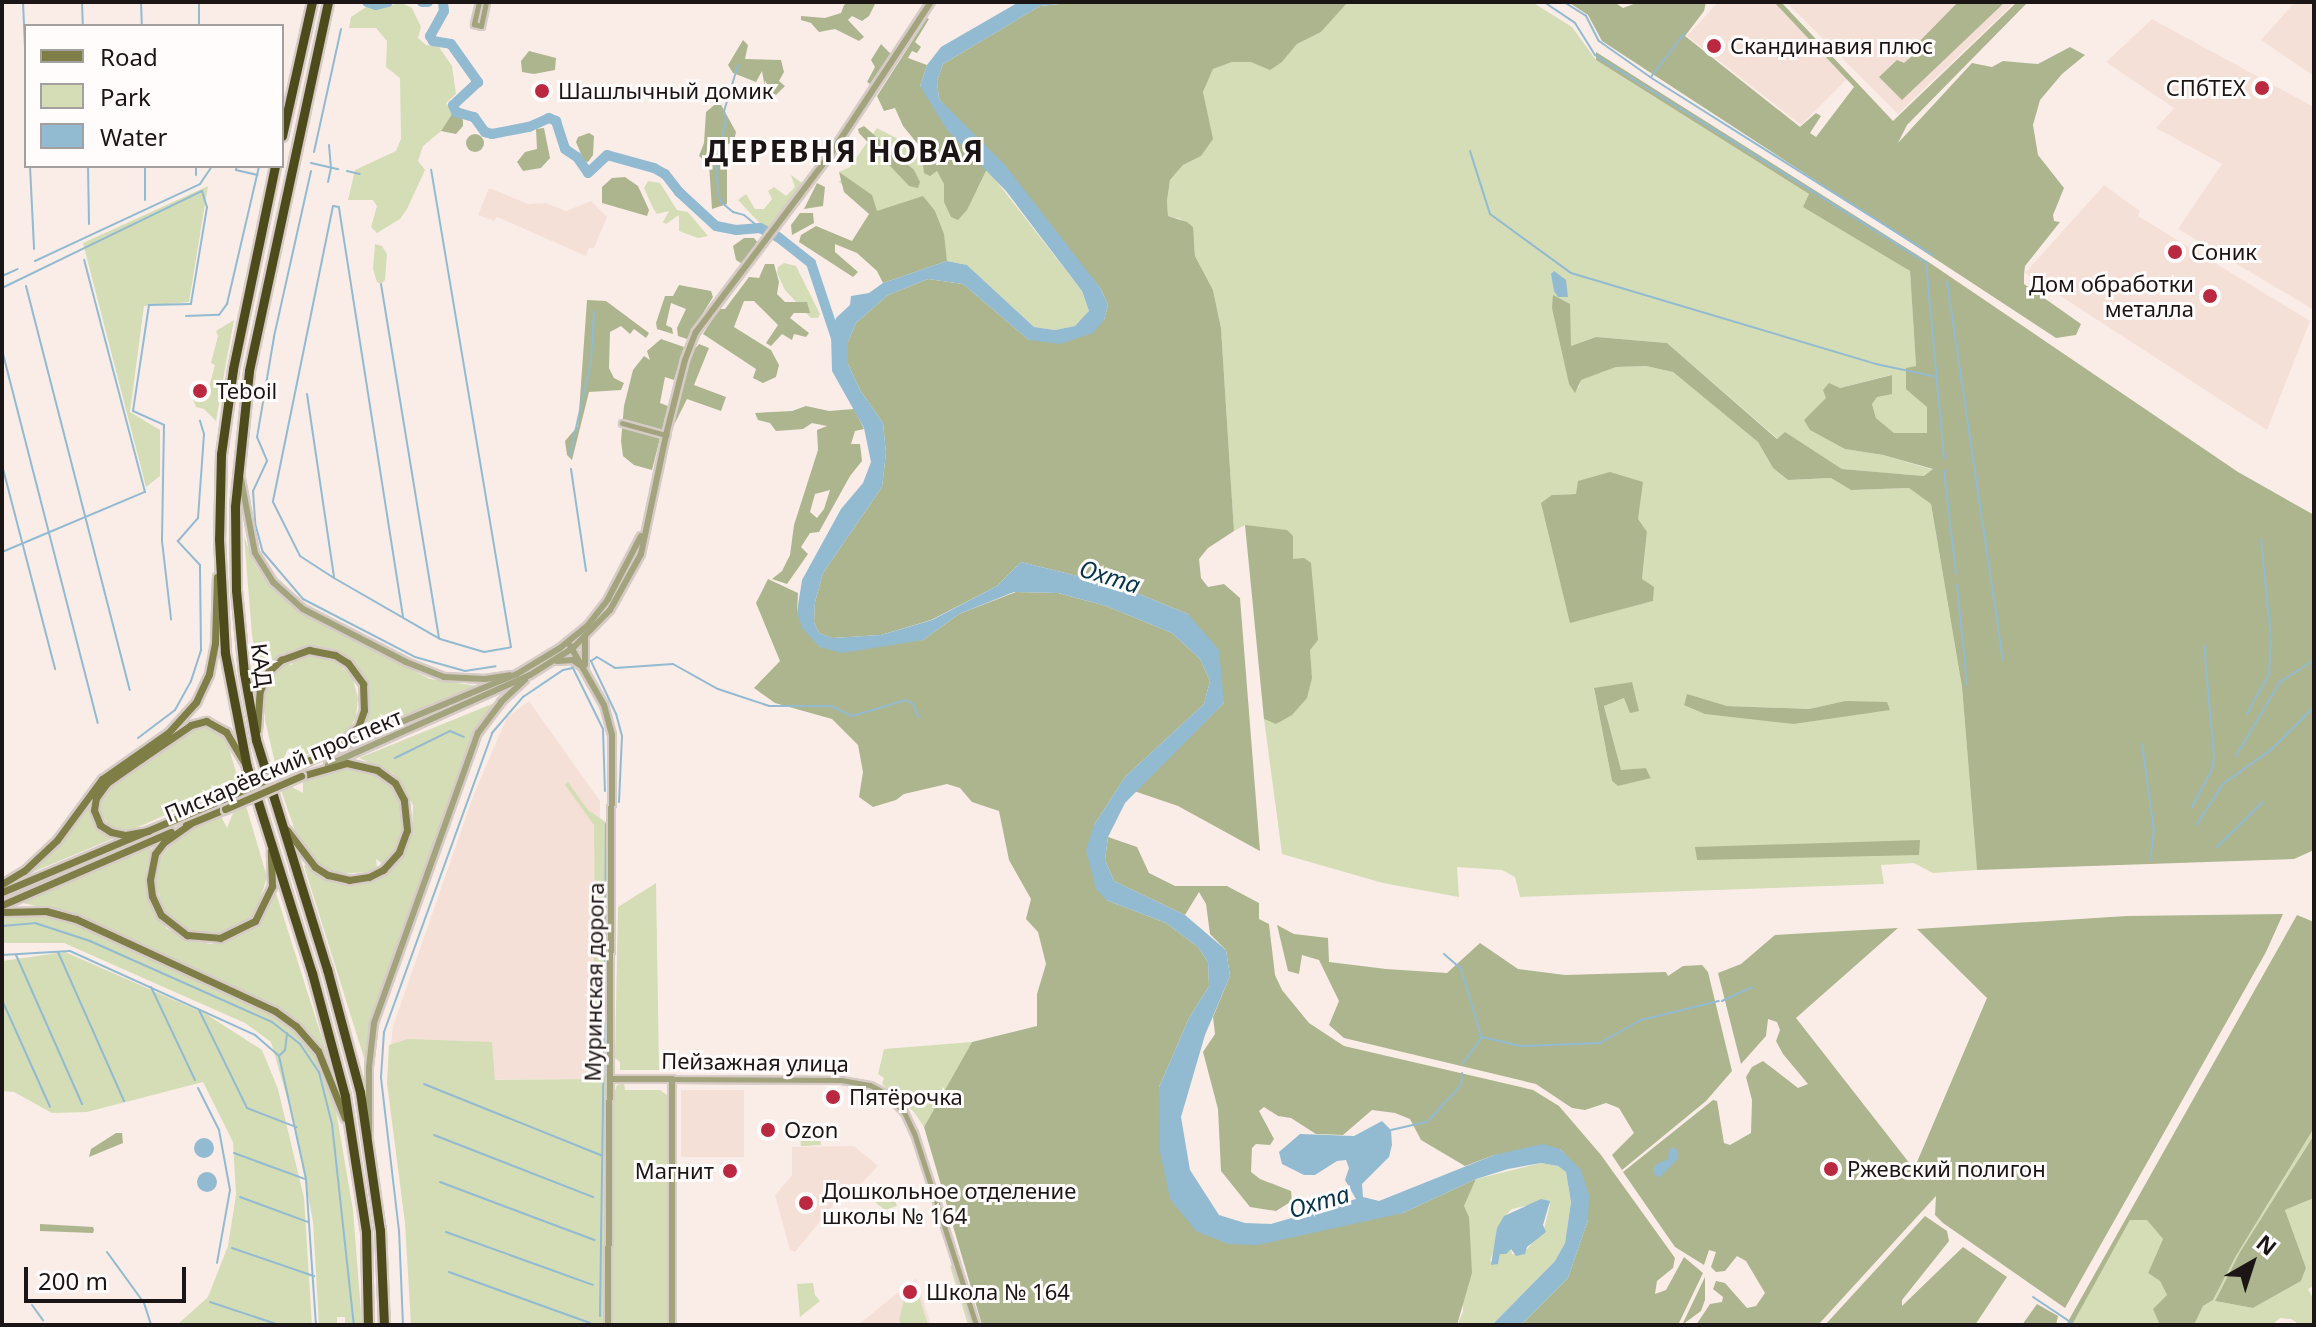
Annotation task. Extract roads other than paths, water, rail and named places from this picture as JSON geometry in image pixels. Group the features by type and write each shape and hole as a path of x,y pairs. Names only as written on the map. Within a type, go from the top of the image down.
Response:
{"highway":[{"path":"284,127 312,2"},
{"name":"КАД","path":"328,4 252,357 238,461 236,590 244,673 256,740 351,1049 369,1139 380,1230 384,1325"},
{"name":"КАД","path":"275,168 226,412 219,539 225,653 247,767 335,1054 366,1232 368,1325"}],"main road":[{"path":"2,884 24,871 57,840 102,779 168,733 196,702 209,674 215,643 219,539"},
{"path":"256,740 260,691 268,672 281,660 299,652 324,651 348,663 363,684 365,697 358,727 330,751"},
{"path":"148,831 125,835 107,831 95,818 96,798 107,783 183,730 199,721 217,724 230,737 247,767"},
{"name":"Пискарёвский проспект","path":"2,892 330,751"},
{"path":"282,821 303,854 328,875 349,880 369,877 393,861 404,841 409,822 404,800 395,783 363,765 347,763 325,767"},
{"name":"Пискарёвский проспект","path":"2,905 325,767"},
{"path":"190,824 164,842 155,854 150,880 161,915 176,929 193,937 232,935 255,921 272,886 271,848"},
{"path":"2,912 46,911 76,919 275,1011 296,1026 318,1051 352,1138"}],"street":[{"path":"479,2 474,24 481,26 486,2"},
{"path":"571,645 585,637 624,589 641,554 666,435 685,360 696,332 830,155 931,2"},
{"path":"622,423 666,435"},
{"path":"238,461 255,553 289,600 425,671 459,679 517,674"},
{"path":"571,645 608,599 646,526"},
{"path":"585,637 583,655 586,669"},
{"name":"Пискарёвский проспект","path":"330,751 517,674 571,645"},
{"name":"Пискарёвский проспект","path":"325,767 530,675 554,661 571,645"},
{"name":"Муринская дорога","path":"571,645 604,705 612,735 608,1325"},
{"path":"554,661 573,660 586,669"},
{"path":"369,1139 370,1043 410,917 478,733 501,702 530,675"},
{"name":"Пейзажная улица","path":"610,1079 841,1080 870,1085 887,1094 904,1112 914,1133 976,1325"},
{"path":"672,1079 672,1325"}],"water":[{"path":"1019,2 1079,2 1040,6 943,64 937,81 939,99 1005,165 1101,289 1108,305 1104,320 1093,333 1060,344 1029,340 963,284 928,279 888,295 856,323 848,342 848,364 860,390 883,423 886,453 882,487 823,573 815,602 814,622 819,633 832,638 881,635 932,620 997,586 1021,562 1122,587 1188,614 1219,650 1224,703 1125,803 1108,837 1105,860 1114,881 1185,915 1226,950 1230,976 1205,1035 1181,1117 1190,1170 1219,1215 1245,1223 1271,1224 1356,1199 1345,1180 1349,1168 1346,1160 1337,1161 1315,1175 1304,1175 1282,1164 1279,1152 1300,1134 1354,1136 1382,1121 1391,1130 1389,1157 1362,1184 1363,1197 1379,1201 1494,1155 1543,1144 1560,1149 1581,1170 1589,1195 1588,1220 1568,1278 1521,1325 1492,1325 1555,1261 1565,1243 1571,1202 1566,1172 1558,1166 1541,1163 1508,1169 1476,1179 1403,1213 1258,1245 1228,1244 1196,1231 1170,1199 1160,1152 1159,1087 1189,1018 1209,986 1208,962 1198,947 1166,923 1106,900 1096,889 1086,850 1094,825 1125,777 1204,704 1210,681 1200,659 1172,633 1106,606 1058,593 1014,592 959,614 923,640 842,653 820,647 802,628 797,612 802,580 841,509 863,483 871,462 864,428 832,371 831,334 836,318 850,305 851,296 869,293 883,283 947,261 967,265 1034,327 1055,330 1075,326 1089,311 1082,291 1006,191 947,130 920,86 927,65 941,47"},
{"path":"1554,271 1566,280 1568,297 1558,297 1554,291 1551,274"},
{"path":"204,1138 211,1141 214,1148 211,1155 204,1158 197,1155 194,1148 197,1141"},
{"path":"1673,1147 1678,1151 1678,1159 1659,1178 1653,1172 1655,1165 1668,1159 1669,1150"},
{"path":"207,1172 214,1175 217,1182 214,1189 207,1192 200,1189 197,1182 200,1175"},
{"path":"1541,1199 1550,1201 1543,1225 1546,1232 1527,1247 1525,1254 1516,1256 1511,1249 1506,1254 1500,1254 1498,1264 1491,1265 1497,1228 1504,1216"}],"waterway":[{"path":"23,2 24,25"},
{"path":"82,2 83,24"},
{"path":"141,2 142,24"},
{"path":"199,2 199,24"},
{"path":"367,2 376,5 388,2"},
{"path":"422,2 428,2"},
{"path":"443,2 444,11 430,36 433,41 451,44 478,82 453,105 456,112 474,117 485,132 492,134 529,127 549,118 556,121 565,149 577,157 588,173 607,155 654,168 665,174 679,192 716,226 736,230 760,228 778,237 811,263 836,338"},
{"path":"1544,2 1575,23 1595,55 1926,263 1944,458"},
{"path":"1564,2 1586,16 1599,41 1653,79 1933,255"},
{"path":"314,152 341,29"},
{"path":"1651,77 1684,34"},
{"path":"738,65 724,111 726,119 716,164 719,196 721,202 733,212 744,215 760,228"},
{"path":"328,182 331,168 329,145"},
{"path":"1470,151 1490,214 1571,273 1876,364 1937,377"},
{"path":"311,163 338,169"},
{"path":"30,168 34,249"},
{"path":"88,168 89,224"},
{"path":"145,168 145,200"},
{"path":"196,168 196,175"},
{"path":"35,261 200,184 211,168"},
{"path":"236,168 257,175"},
{"path":"186,316 219,315 227,304 259,168"},
{"path":"339,207 333,206 273,502 300,556 334,578 440,639 484,652 511,647 431,170"},
{"path":"311,171 274,337 257,437 267,461 253,491 255,523 263,552 303,599 415,657 465,671 496,666"},
{"path":"347,171 360,174"},
{"path":"2,288 202,191 207,207 191,304 149,305 133,411 164,425 162,541 171,619"},
{"path":"339,208 403,617"},
{"path":"2,552 145,492 84,260"},
{"path":"2,276 18,269"},
{"path":"1947,282 2003,660"},
{"path":"381,284 439,638"},
{"path":"26,286 130,690"},
{"path":"570,455 591,361 594,312"},
{"path":"2,350 98,723"},
{"path":"307,394 334,577"},
{"path":"138,738 175,710 191,681 201,650 200,565 178,541 198,518 204,434 200,421"},
{"path":"2,465 55,669"},
{"path":"571,469 586,571"},
{"path":"1944,470 1956,573"},
{"path":"2247,714 2269,674 2271,640 2261,539"},
{"path":"1957,585 1967,686"},
{"path":"2192,807 2211,772 2214,757 2204,645"},
{"path":"619,802 622,736 616,714 591,661 597,657 615,668 673,664 718,689 769,706 831,706 852,716 906,700 913,704 919,718"},
{"path":"2236,756 2280,682 2314,660"},
{"path":"572,666 603,729 605,791"},
{"path":"403,1325 399,1231 381,1077 384,1032 492,733 523,697 563,670 573,668"},
{"path":"2196,825 2223,784 2272,749 2314,707"},
{"path":"395,758 450,731 464,737"},
{"path":"2142,744 2154,830 2150,861"},
{"path":"2217,847 2263,802"},
{"path":"605,935 606,824"},
{"path":"2,926 35,923 90,941 272,1022 300,1044 319,1072 332,1124 354,1325"},
{"path":"2,955 70,951 255,1035 279,1056 306,1179 316,1325"},
{"path":"58,952 124,1101"},
{"path":"1444,954 1461,969 1481,1036"},
{"path":"16,955 82,1104"},
{"path":"604,998 605,956"},
{"path":"151,987 195,1080"},
{"path":"1722,1001 1752,987"},
{"path":"2,1000 50,1107"},
{"path":"1462,1064 1482,1037 1521,1046 1600,1043 1641,1020 1719,1001"},
{"path":"199,1010 247,1108 296,1127"},
{"path":"600,1316 604,1023"},
{"path":"280,1055 285,1050 287,1033"},
{"path":"1391,1130 1427,1122 1461,1085 1462,1073"},
{"path":"424,1084 601,1155"},
{"path":"198,1088 219,1130 230,1190 217,1263"},
{"path":"434,1135 593,1197"},
{"path":"234,1153 305,1179"},
{"path":"440,1182 594,1240"},
{"path":"240,1197 308,1222"},
{"path":"446,1232 593,1285"},
{"path":"232,1248 314,1276"},
{"path":"107,1252 144,1303 151,1325"},
{"path":"449,1272 590,1323"},
{"path":"2033,1297 2072,1323"},
{"path":"210,1302 279,1325"},
{"path":"32,1305 43,1320"},
{"path":"37,1325 45,1324"}],"place":[{"name":"Скандинавия плюс","path":"1714,46"},
{"name":"СПбТЕХ","path":"2262,88"},
{"name":"Шашлычный домик","path":"542,91"},
{"name":"Соник","path":"2175,252"},
{"name":"Дом обработки металла","path":"2210,296"},
{"name":"Teboil","path":"200,391"},
{"name":"Пятёрочка","path":"833,1097"},
{"name":"Ozon","path":"768,1130"},
{"name":"Ржевский полигон","path":"1831,1169"},
{"name":"Магнит","path":"730,1171"},
{"name":"Дошкольное отделение школы № 164","path":"806,1203"},
{"name":"Школа № 164","path":"910,1292"}],"district":[{"name":"ДЕРЕВНЯ НОВАЯ","path":"845,151"}],"water label":[{"name":"Охта","path":"1110,576"},
{"name":"Охта","path":"1319,1201"}]}
